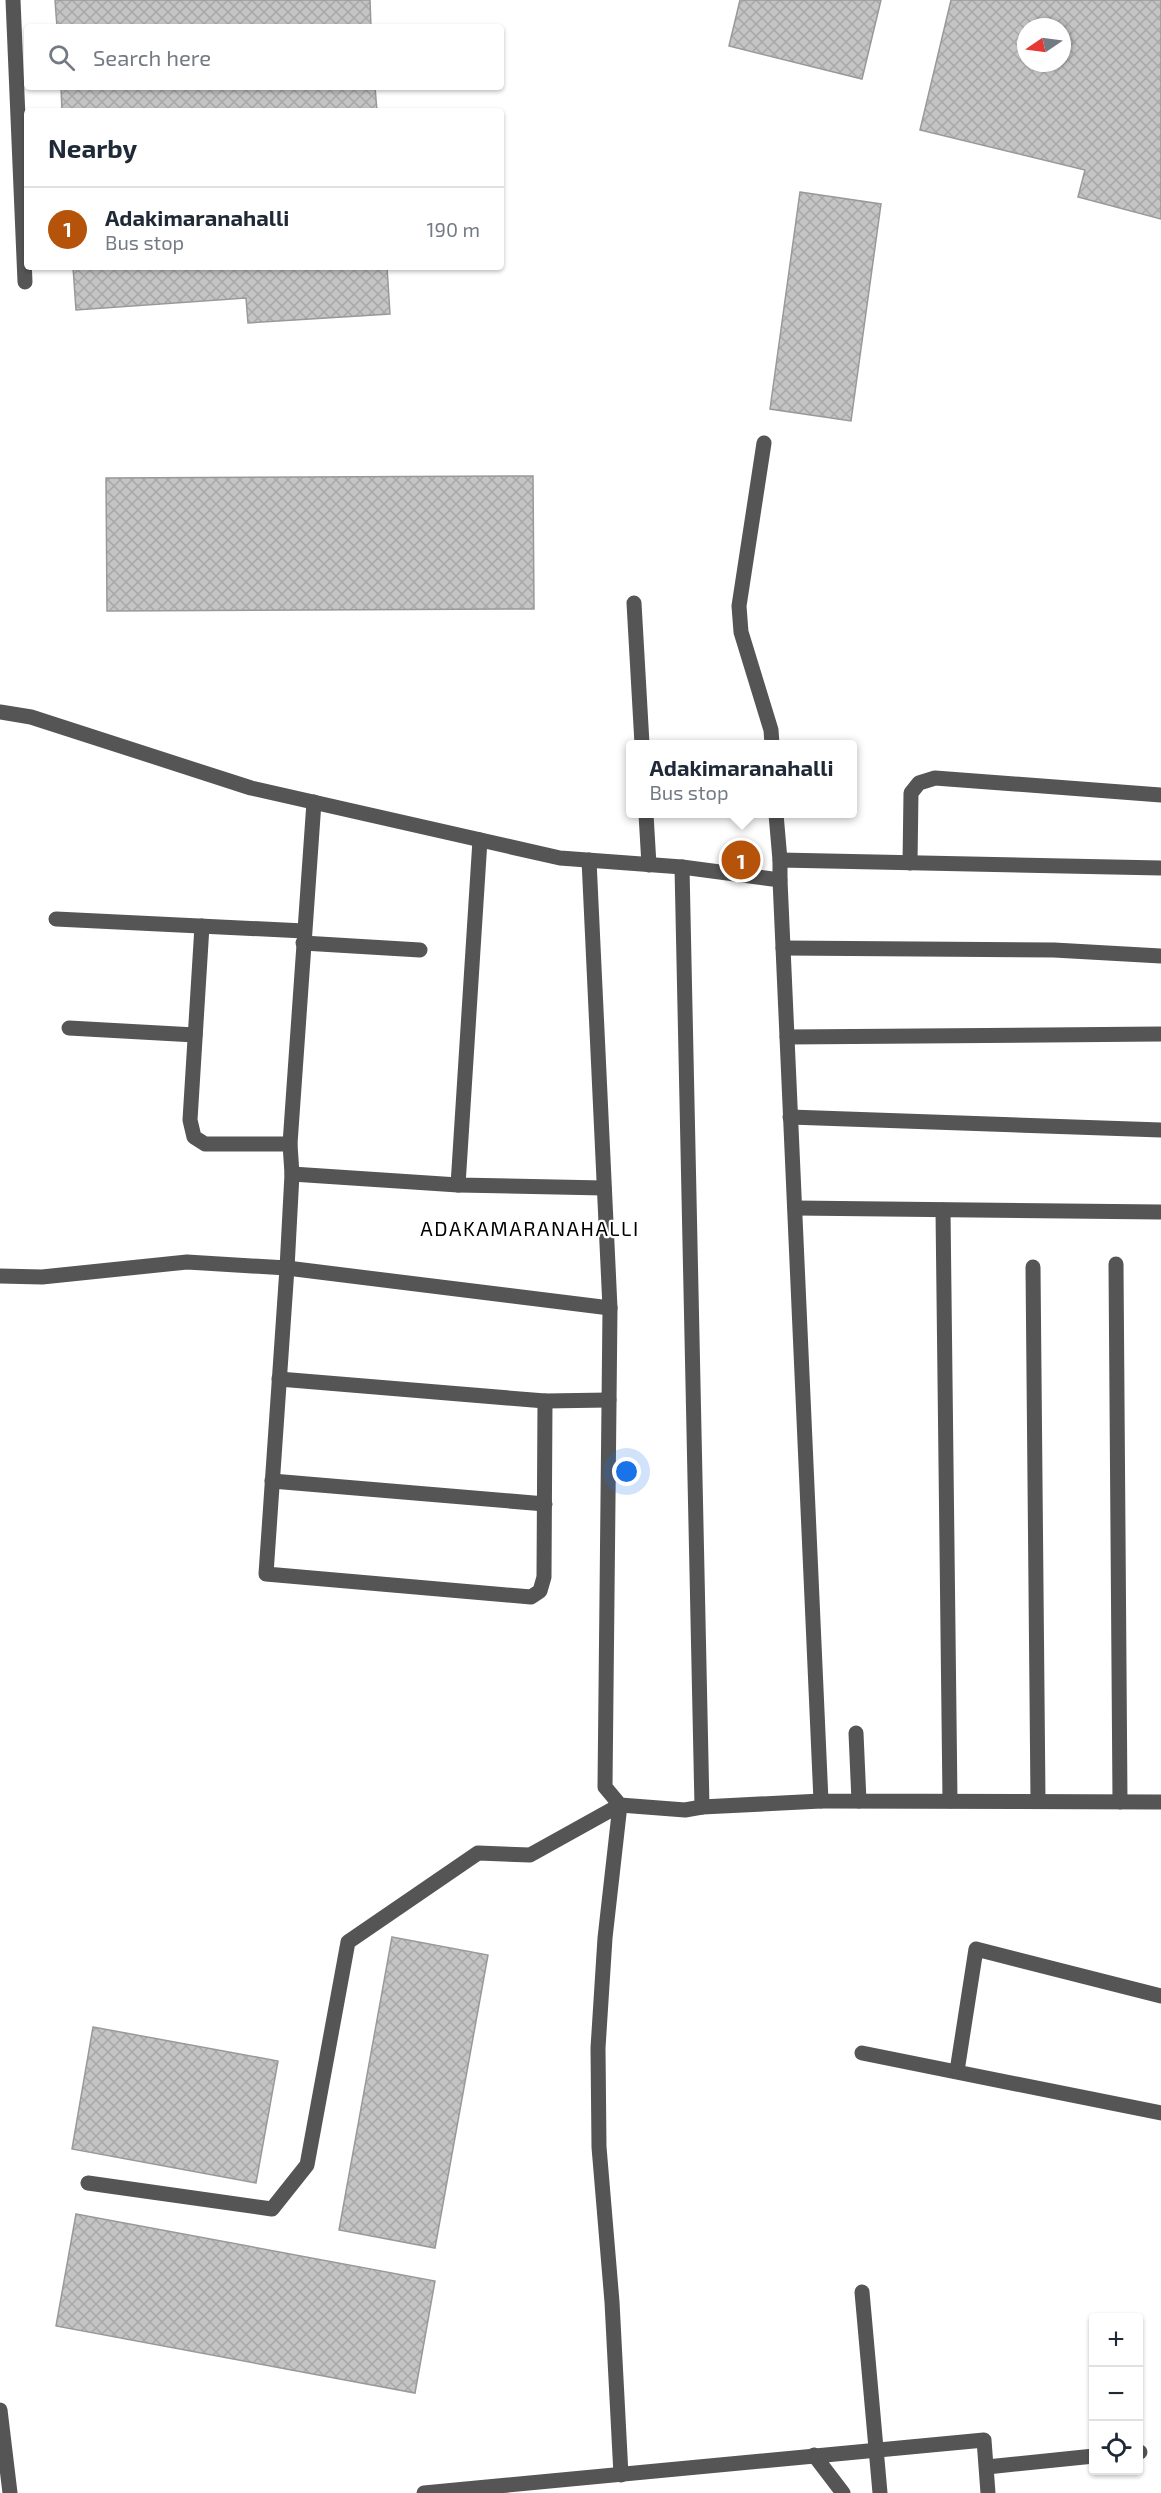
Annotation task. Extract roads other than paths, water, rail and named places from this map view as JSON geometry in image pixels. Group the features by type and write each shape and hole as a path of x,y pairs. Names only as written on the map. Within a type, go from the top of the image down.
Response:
{"street":[{"path":"13,0 24,258"},
{"path":"24,270 25,282"},
{"path":"764,443 739,606 741,632 771,730 772,740"},
{"path":"634,603 642,740"},
{"path":"0,712 31,717 251,788 560,858 682,867 780,880"},
{"path":"910,863 911,793 919,783 935,778 1161,795"},
{"path":"314,802 290,1144 292,1174 287,1268 266,1574 531,1597 540,1591 542,1584 545,1401"},
{"path":"646,818 649,865"},
{"path":"776,818 821,1801"},
{"path":"458,1185 480,840"},
{"path":"589,860 610,1308 605,1787 620,1805 605,1938 598,2048 599,2147 612,2302 621,2475"},
{"path":"780,861 1161,868"},
{"path":"682,867 702,1807"},
{"path":"56,920 202,926 420,950"},
{"path":"202,926 190,1120 194,1137 205,1144 290,1144"},
{"path":"783,948 1054,950 1161,956"},
{"path":"69,1028 195,1035"},
{"path":"787,1037 1161,1034"},
{"path":"790,1117 1161,1130"},
{"path":"292,1174 458,1185 604,1188"},
{"path":"795,1208 1161,1212"},
{"path":"943,1210 950,1801"},
{"path":"0,1276 42,1277 187,1262 287,1268 610,1308"},
{"path":"1116,1264 1120,1802"},
{"path":"1033,1267 1038,1801"},
{"path":"279,1379 545,1401 609,1400"},
{"path":"272,1480 545,1504"},
{"path":"856,1733 859,1801"},
{"path":"88,2183 272,2209 307,2165 348,1942 478,1853 530,1855 620,1805 685,1810 702,1807 821,1801 1161,1802"},
{"path":"957,2071 976,1949 1161,1996"},
{"path":"862,2053 1161,2113"},
{"path":"862,2292 880,2493"},
{"path":"0,2410 10,2493"},
{"path":"424,2493 984,2440 988,2493"},
{"path":"814,2455 843,2493"},
{"path":"987,2467 1089,2457"}],"place":[{"name":"Adakimaranahalli","path":"741,860"}],"district":[{"name":"ADAKAMARANAHALLI","path":"530,1229"}]}
